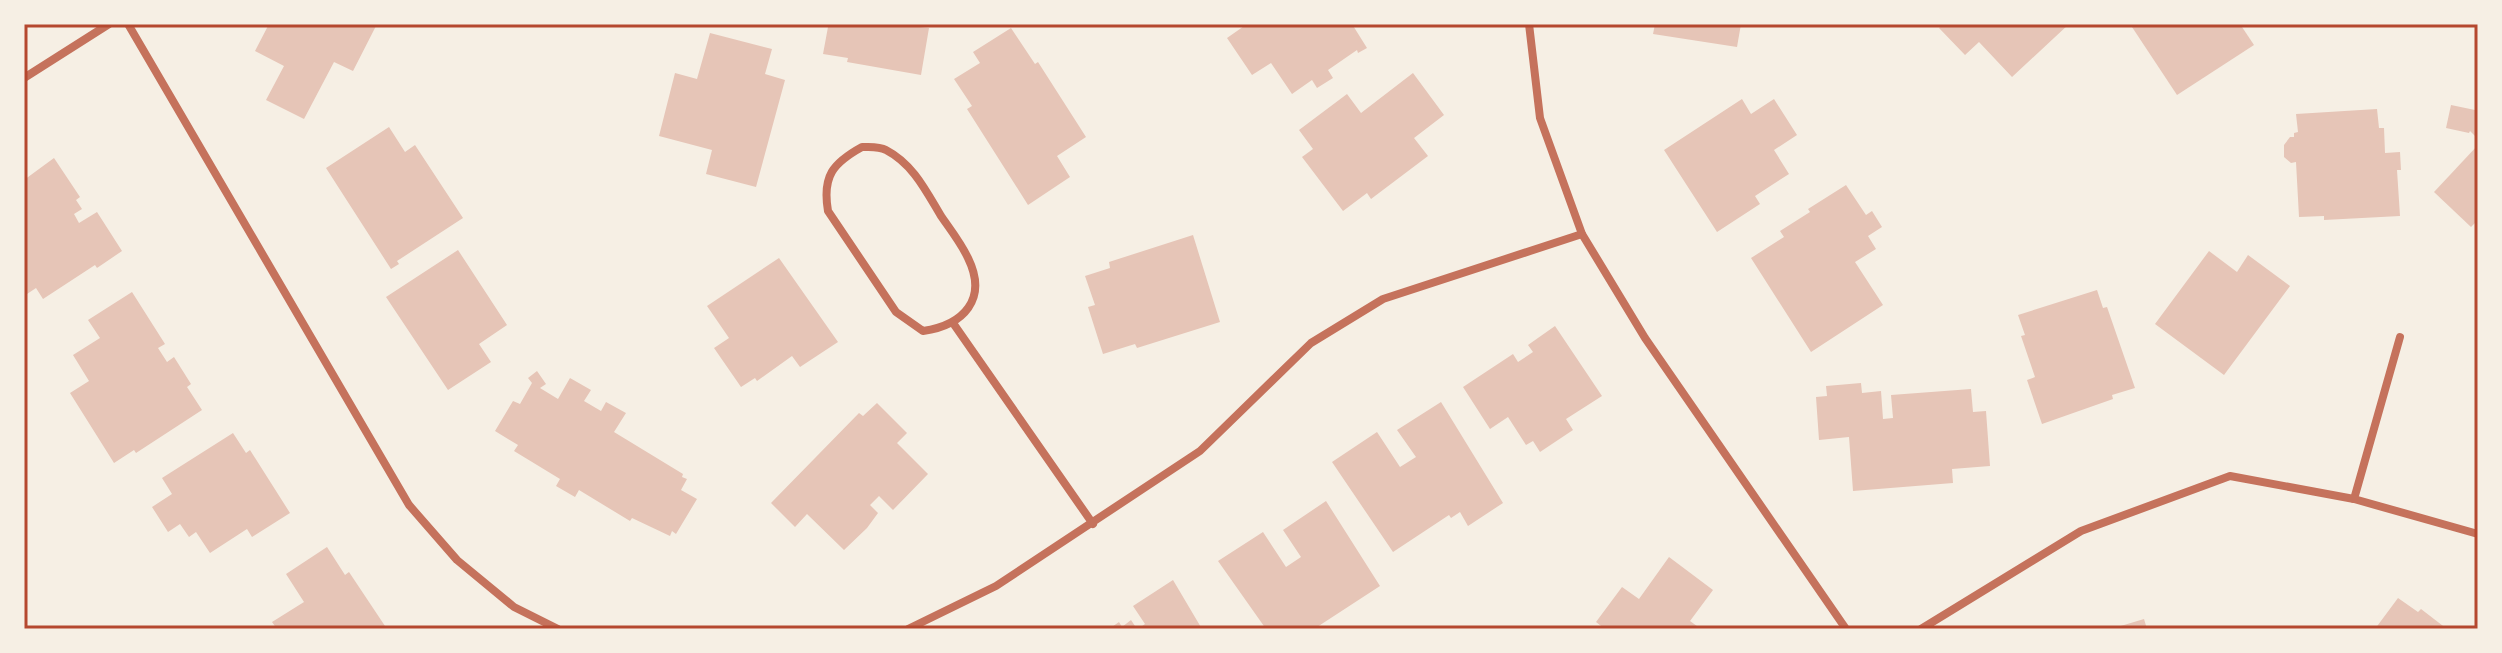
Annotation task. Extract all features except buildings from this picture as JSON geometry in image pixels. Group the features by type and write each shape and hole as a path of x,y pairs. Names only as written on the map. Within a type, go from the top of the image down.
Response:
{"street":[{"path":"24,78 109,24"},
{"path":"128,24 409,505 457,560 514,607 558,629"},
{"path":"1529,24 1540,118 1582,234 1645,338 1846,629"},
{"path":"862,147 882,147 912,171 968,258 974,277 975,297 965,313 953,323 923,331 896,312 828,211 825,195 827,182 834,167 844,157 862,147"},
{"path":"908,629 996,586 1200,451 1311,343 1383,299 1582,234"},
{"path":"953,323 1093,524"},
{"path":"2354,499 2400,337"},
{"path":"1921,629 2081,531 2230,476 2354,499 2478,534"}]}
